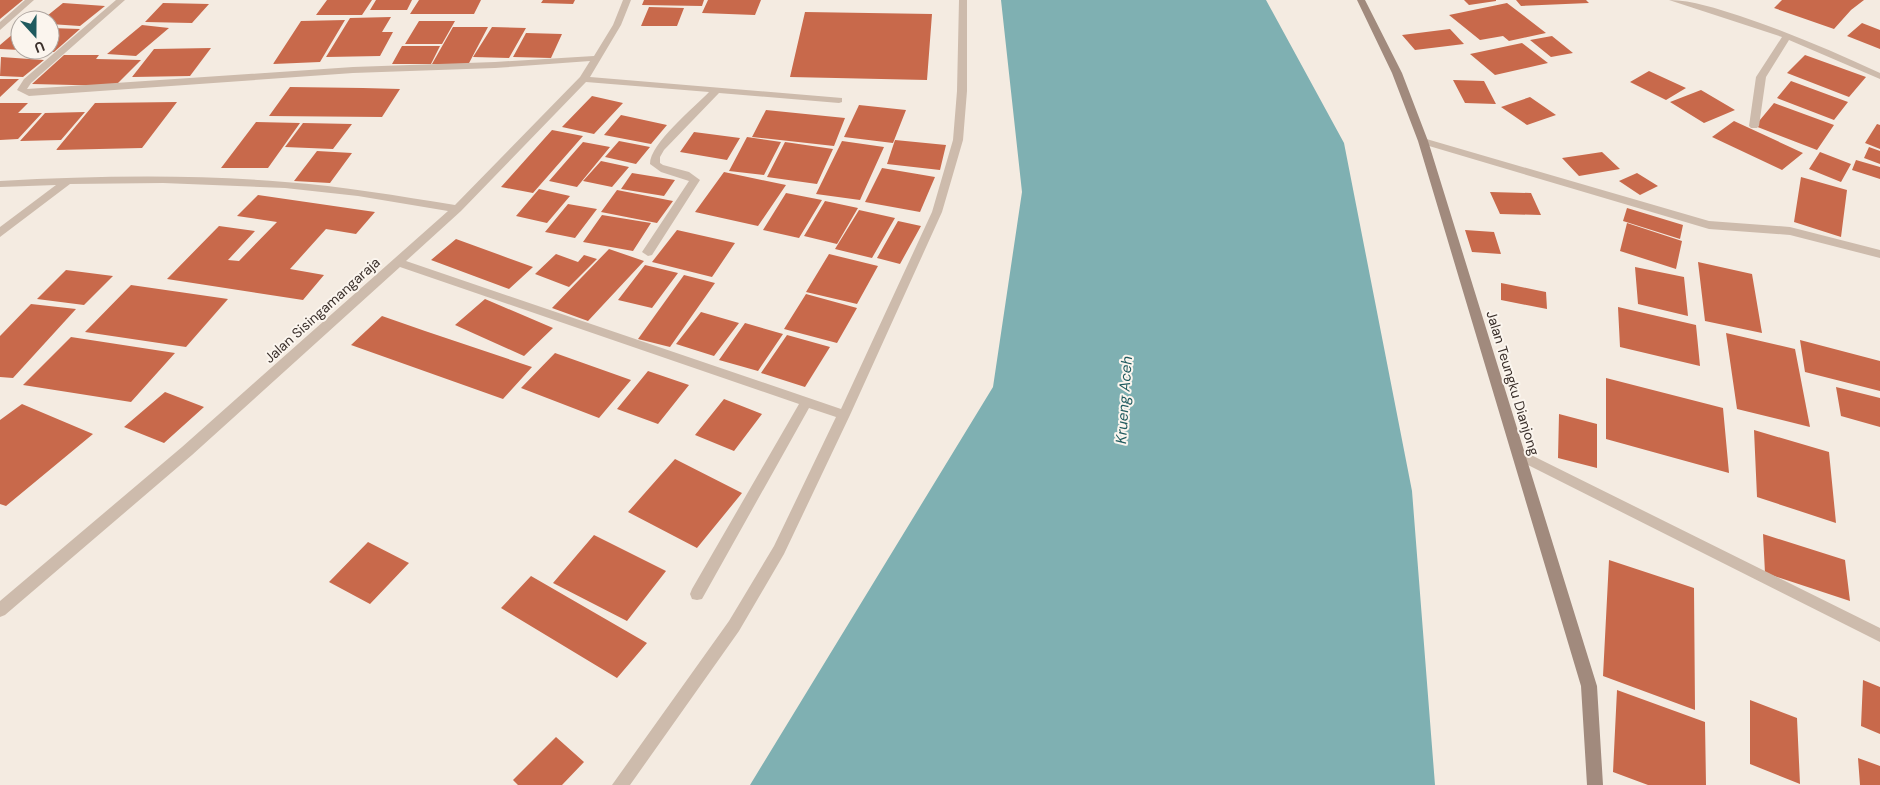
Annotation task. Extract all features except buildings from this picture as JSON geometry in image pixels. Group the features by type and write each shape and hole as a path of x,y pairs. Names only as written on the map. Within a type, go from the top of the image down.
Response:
{"street":[{"path":"0,28 30,0"},
{"path":"121,0 27,81 22,90 29,93 73,91 352,70 495,65 598,58"},
{"name":"Jalan Sisingamangaraja","path":"0,610 187,451 457,209 584,78 598,58 627,0"},
{"path":"620,785 734,626 779,550 844,415 937,212 958,140 962,91 963,0"},
{"name":"Jalan Teungku Dianjong","path":"1362,0 1397,73 1424,141 1589,686 1595,785"},
{"path":"1673,0 1704,4 1880,76"},
{"path":"1754,126 1761,77 1786,37"},
{"path":"584,78 839,100"},
{"path":"648,252 695,180 689,175 659,168 655,164 655,156 660,148 717,89"},
{"path":"1424,141 1709,225 1790,231 1880,254"},
{"path":"0,184 69,180 173,179 326,189 457,209"},
{"path":"0,233 69,180"},
{"path":"398,262 844,415"},
{"path":"697,594 806,403"},
{"path":"1519,454 1880,635"}],"water":[{"name":"Krueng Aceh","path":"1001,0 1266,0 1344,143 1412,491 1435,785 750,785 993,387 1022,192"}]}
